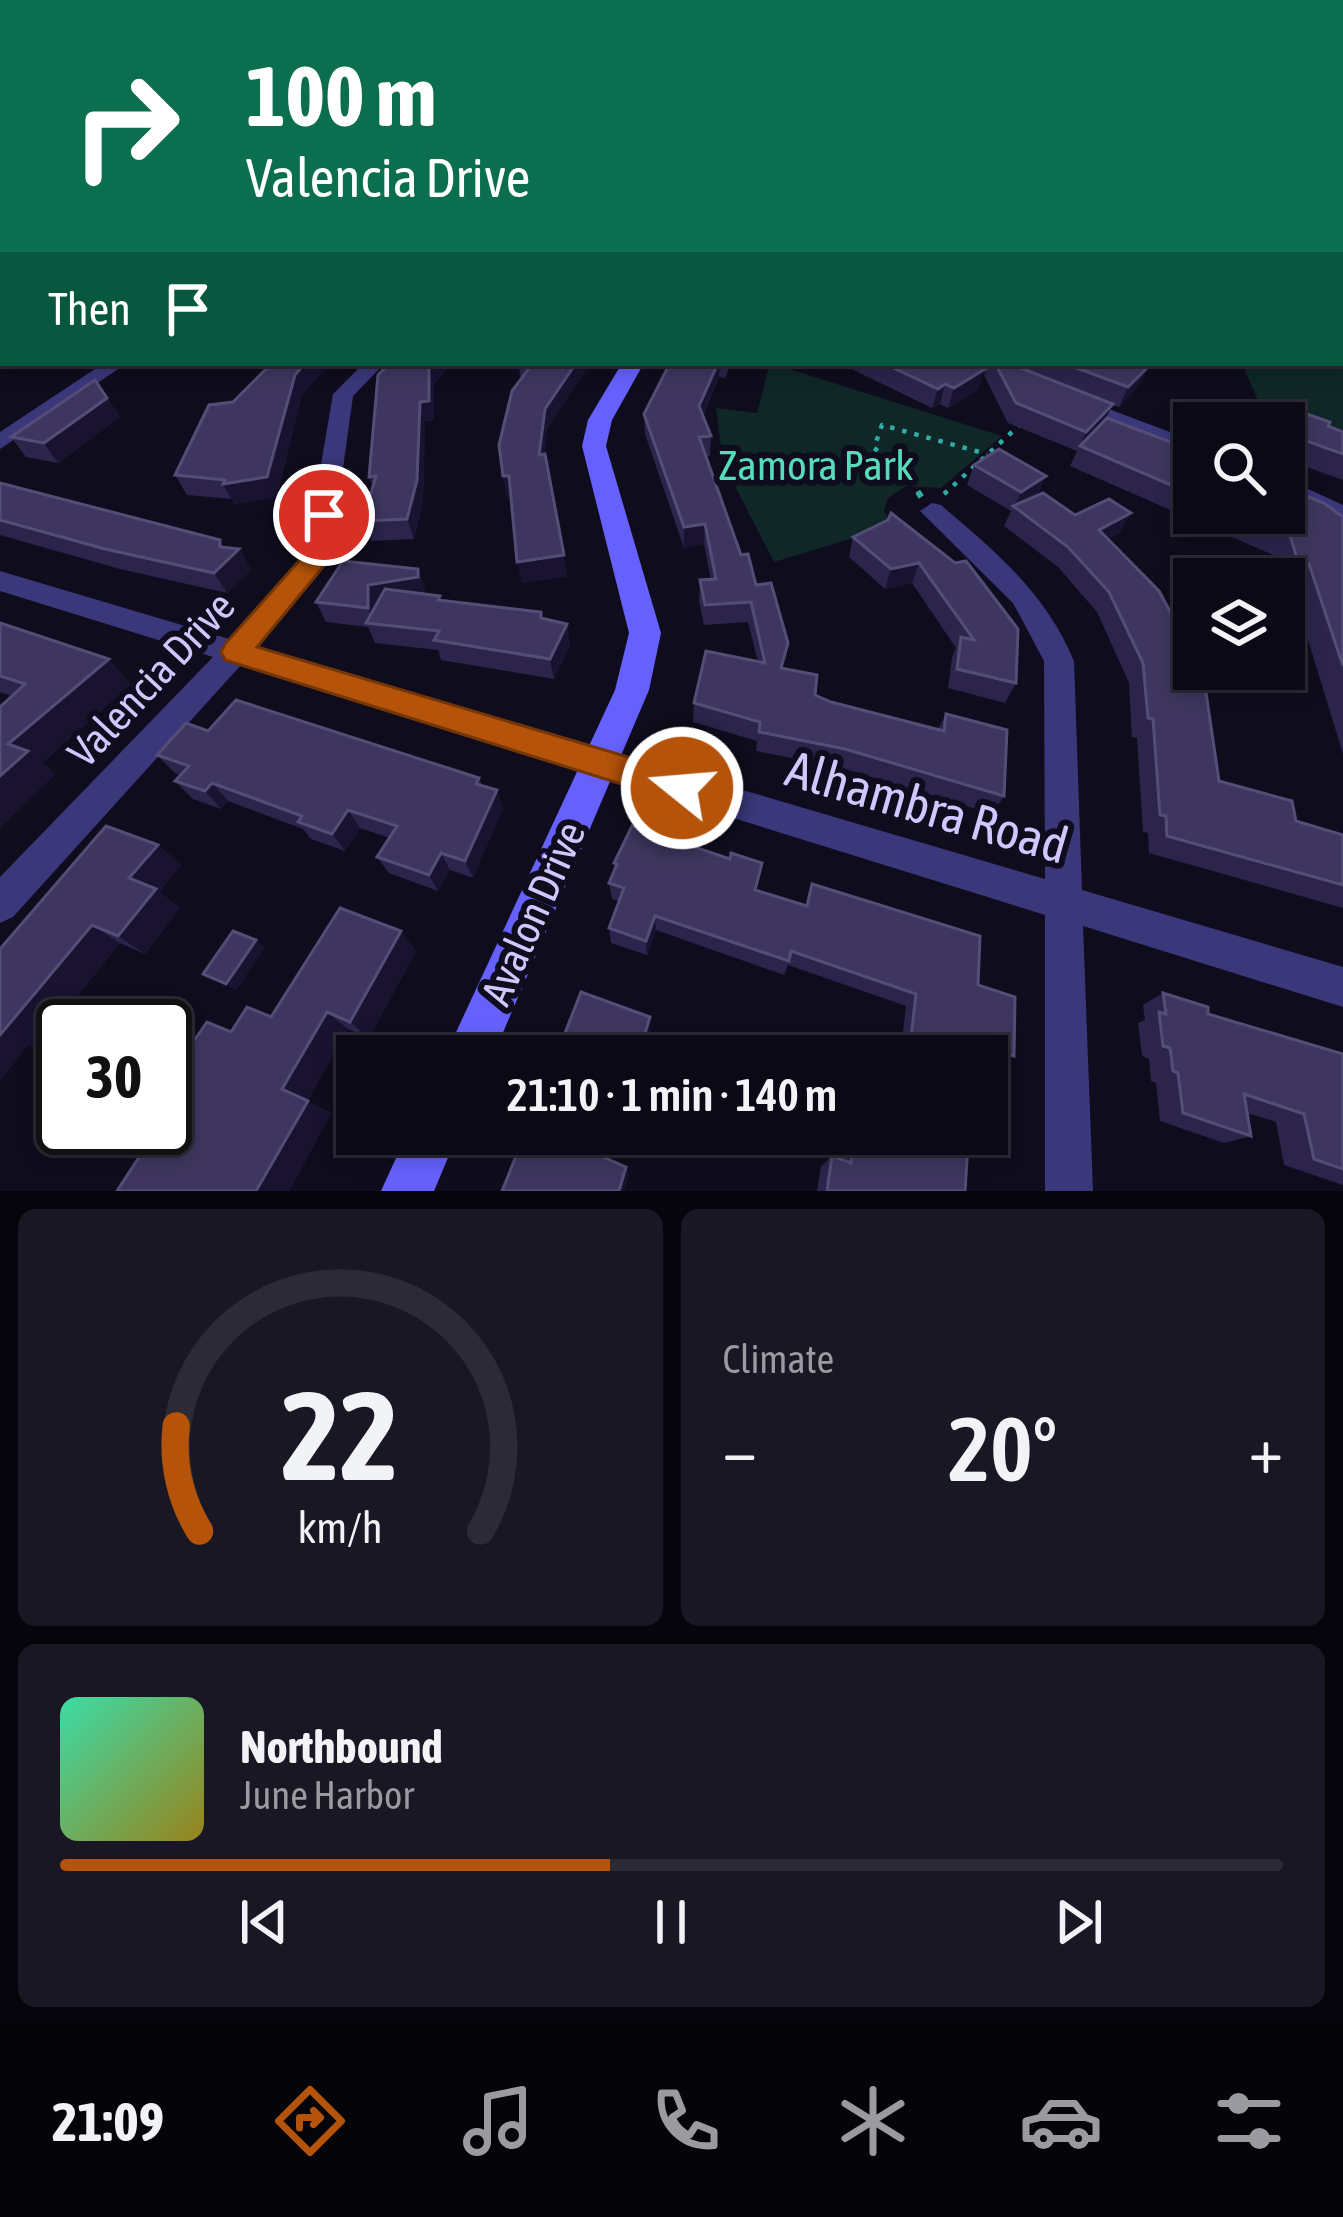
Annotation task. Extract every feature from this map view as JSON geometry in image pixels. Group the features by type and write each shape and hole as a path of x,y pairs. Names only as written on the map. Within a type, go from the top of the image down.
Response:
{"street":[{"path":"0,442 113,366"},
{"name":"Valencia Drive","path":"0,904 235,652 318,555 343,394 372,366"},
{"name":"Avalon Drive","path":"478,1035 632,691 645,633 594,446 600,420 631,366"},
{"path":"984,366 1173,441"},
{"path":"1305,496 1343,515"},
{"path":"932,511 1015,584 1048,626 1059,661 1069,1191"},
{"name":"Alhambra Road","path":"0,581 1343,987"},
{"path":"407,1191 423,1155"}],"path":[{"path":"987,454 882,425 874,448 906,471 932,511 987,454 1044,390"}],"green space":[{"name":"Zamora Park","path":"769,366 780,366 1002,436 941,488 906,486 888,498 884,511 893,526 774,562 723,463 716,408 757,413"},
{"path":"1243,366 1343,366 1343,434 1305,420 1305,402 1259,402"}],"building":[{"path":"269,366 302,366 295,375 267,477 223,484 225,480 175,475 209,405 233,402"},
{"path":"387,366 429,366 429,401 420,402 417,480 407,519 363,521 376,476 369,477 378,375"},
{"path":"531,366 574,366 545,409 539,455 545,454 564,555 517,562 509,476 503,476 499,445 512,391"},
{"path":"668,366 717,366 699,406 711,436 699,437 741,555 748,554 756,585 771,583 788,643 781,668 817,675 815,695 831,702 944,731 946,714 1007,730 1004,796 845,749 759,732 760,722 694,703 706,651 765,663 751,602 705,605 700,580 716,579 705,524 684,527 644,414"},
{"path":"889,366 985,369 954,388 945,384 938,389"},
{"path":"997,366 1016,366 1113,404 1086,432 1016,403"},
{"path":"1071,366 1149,366 1128,387"},
{"path":"95,380 107,398 44,443 11,437"},
{"path":"1305,413 1343,432 1343,454 1305,440"},
{"path":"1107,418 1173,443 1173,486 1080,446"},
{"path":"999,449 1046,476 1021,492 974,465"},
{"path":"0,483 220,540 220,547 239,549 214,573 105,549 0,520"},
{"path":"1043,493 1075,515 1109,499 1131,513 1099,530 1159,591 1173,617 1173,690 1206,690 1219,781 1292,801 1296,821 1343,835 1343,885 1167,836 1166,816 1160,815 1153,719 1148,718 1143,663 1109,592 1068,547 1013,506"},
{"path":"1305,495 1343,517 1343,666 1309,564 1305,558 1297,558 1290,535 1305,534"},
{"path":"891,513 955,563 966,561 1018,629 1016,683 957,669 961,637 974,640 919,563 891,569 853,537 888,520"},
{"path":"343,561 418,569 418,577 368,585 368,608 316,602"},
{"path":"385,589 541,612 541,618 567,624 550,659 434,640 439,631 366,623"},
{"path":"0,623 109,659 8,744 28,751 0,776 0,707 25,684 0,676"},
{"path":"236,700 479,778 476,784 497,790 465,861 441,853 429,875 377,857 397,826 348,810 332,834 298,822 302,816 212,783 205,791 175,781 189,766 157,755 186,723 208,731"},
{"path":"106,826 158,845 129,878 156,889 118,936 92,925 0,1035 0,949"},
{"path":"632,826 730,859 731,853 762,863 755,890 807,906 812,884 980,936 978,985 1015,997 1014,1056 1008,1054 1008,1035 911,1035 916,994 791,951 789,961 655,916 646,941 609,928 624,888 609,883"},
{"path":"340,908 401,931 350,1022 327,1012 282,1089 308,1101 256,1191 117,1191 140,1155 192,1155 192,1044 207,1022 231,1032 247,1007 271,1017"},
{"path":"233,931 256,940 226,984 203,974"},
{"path":"581,992 650,1017 644,1035 564,1035"},
{"path":"1163,993 1208,1007 1208,1014 1343,1054 1343,1169 1314,1159 1304,1114 1244,1094 1251,1136 1183,1113 1178,1073 1173,1071 1170,1048 1163,1046 1159,1012 1166,1014"},
{"path":"517,1155 606,1155 626,1167 619,1191 502,1191"},
{"path":"852,1155 967,1155 965,1191 827,1191 832,1156 851,1163"}],"route":[{"path":"324,515 318,555 235,652 682,788"}]}
